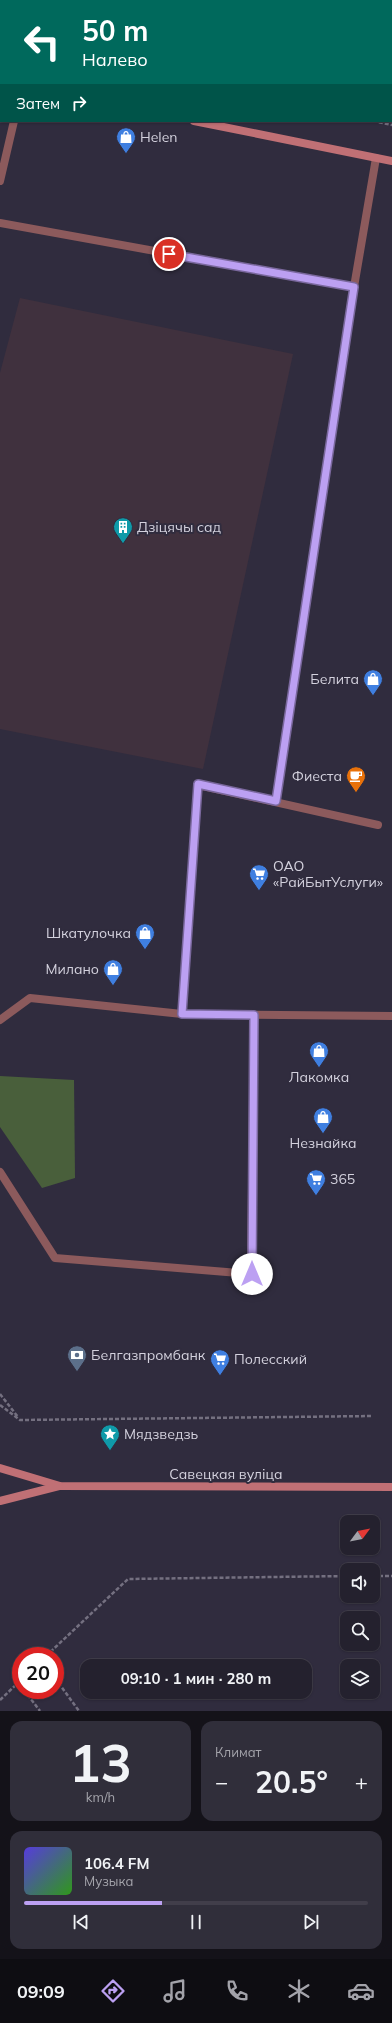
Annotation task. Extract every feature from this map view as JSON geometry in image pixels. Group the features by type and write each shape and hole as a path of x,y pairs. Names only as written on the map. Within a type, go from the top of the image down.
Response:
{"main road":[{"path":"199,122 392,161"},
{"name":"Савецкая вуліца","path":"0,1468 60,1486"},
{"name":"Савецкая вуліца","path":"0,1502 60,1486 392,1487"}],"lane":[{"path":"0,181 14,122"},
{"path":"276,801 354,287 376,158"},
{"path":"0,223 354,287"},
{"path":"182,1014 198,784 378,825"},
{"path":"0,1020 30,998 182,1014 392,1016"},
{"path":"0,1172 55,1258 252,1274 254,1015"}],"path":[{"path":"378,122 392,125"},
{"path":"0,1394 20,1420"},
{"path":"0,1405 20,1420 372,1416"},
{"path":"56,1647 128,1579 340,1576"},
{"path":"380,1576 392,1576"},
{"path":"0,1700 12,1689"},
{"path":"64,1690 79,1711"},
{"path":"31,1699 40,1711"}],"shaded area":[{"path":"20,298 293,354 203,769 0,729 0,373"}],"green space":[{"path":"0,1076 74,1080 75,1178 42,1188 0,1127"}],"place":[{"name":"Helen","path":"126,154"},
{"name":"Дзіцячы сад","path":"123,544"},
{"name":"Белита","path":"373,696"},
{"name":"Фиеста","path":"356,793"},
{"name":"ОАО «РайБытУслуги»","path":"259,891"},
{"name":"Шкатулочка","path":"145,950"},
{"name":"Милано","path":"113,986"},
{"name":"Лакомка","path":"319,1068"},
{"name":"Незнайка","path":"323,1134"},
{"name":"365","path":"316,1196"},
{"name":"Белгазпромбанк","path":"77,1372"},
{"name":"Полесский","path":"220,1376"},
{"name":"Мядзведзь","path":"110,1451"}],"route":[{"path":"169,254 354,287 276,801 198,784 182,1014 254,1015 252,1274"}]}
